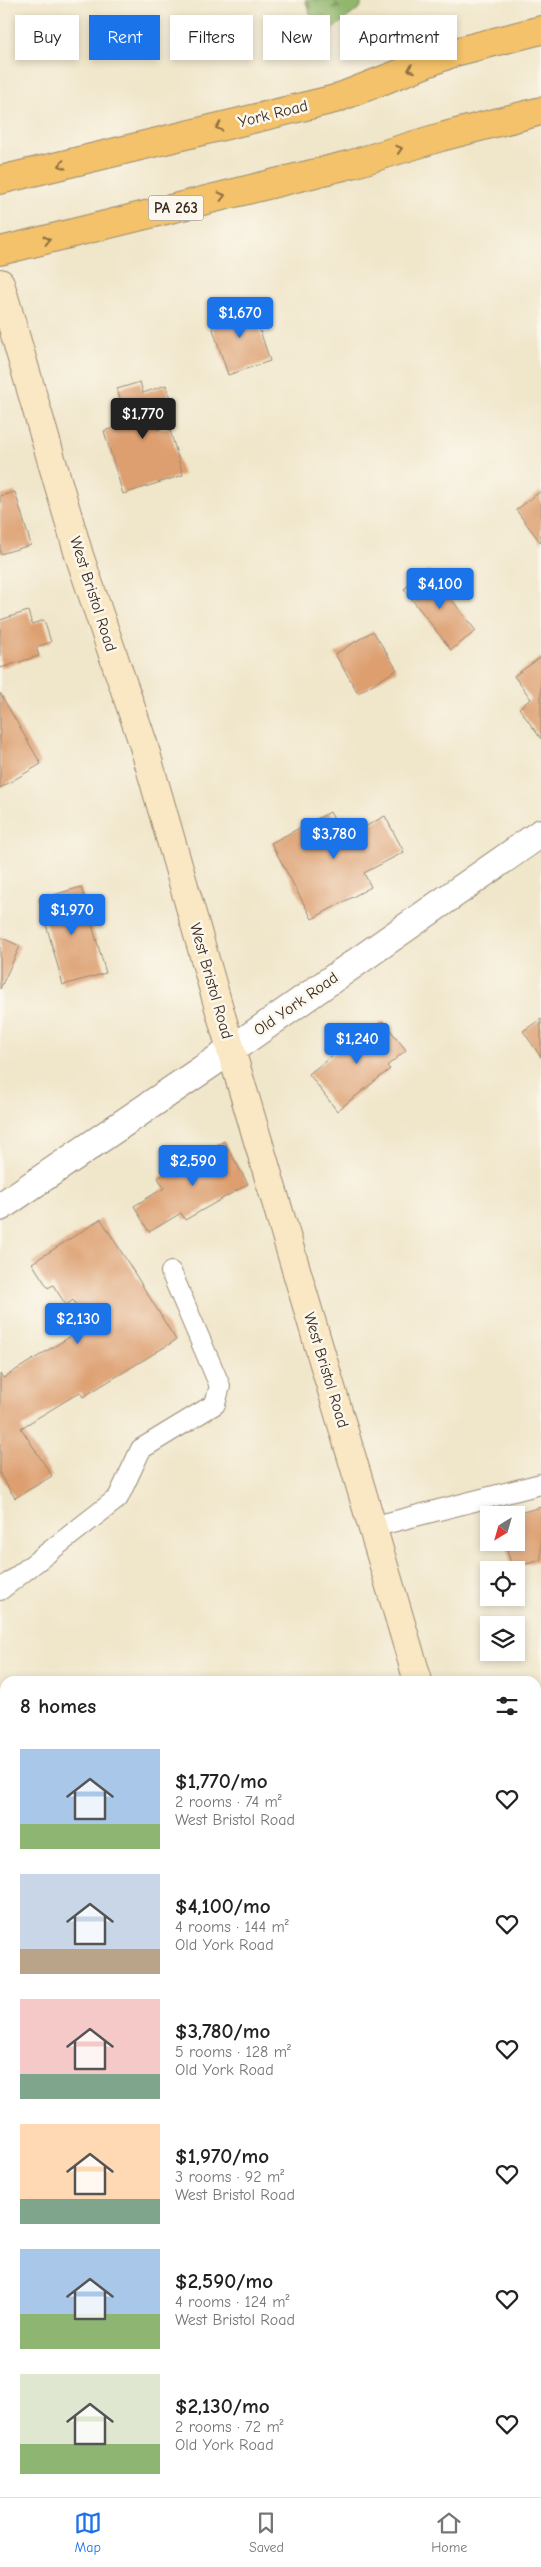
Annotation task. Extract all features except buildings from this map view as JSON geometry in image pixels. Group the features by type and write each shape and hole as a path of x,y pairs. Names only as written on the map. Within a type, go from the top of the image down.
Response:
{"highway":[{"name":"York Road","path":"0,180 335,99 455,52 541,30"},
{"name":"PA 263","path":"0,251 352,164 441,137 541,111"}],"main road":[{"name":"West Bristol Road","path":"0,283 79,555 143,744 231,1050 417,1676"}],"street":[{"name":"Old York Road","path":"0,1207 231,1050 541,833"}],"lane":[{"path":"0,1590 118,1498 140,1449 215,1404 220,1386 172,1272"},
{"path":"372,1527 541,1484"}],"green space":[{"path":"305,0 361,0 361,7 351,15 340,15 340,23 330,31 330,15 311,15"}]}
